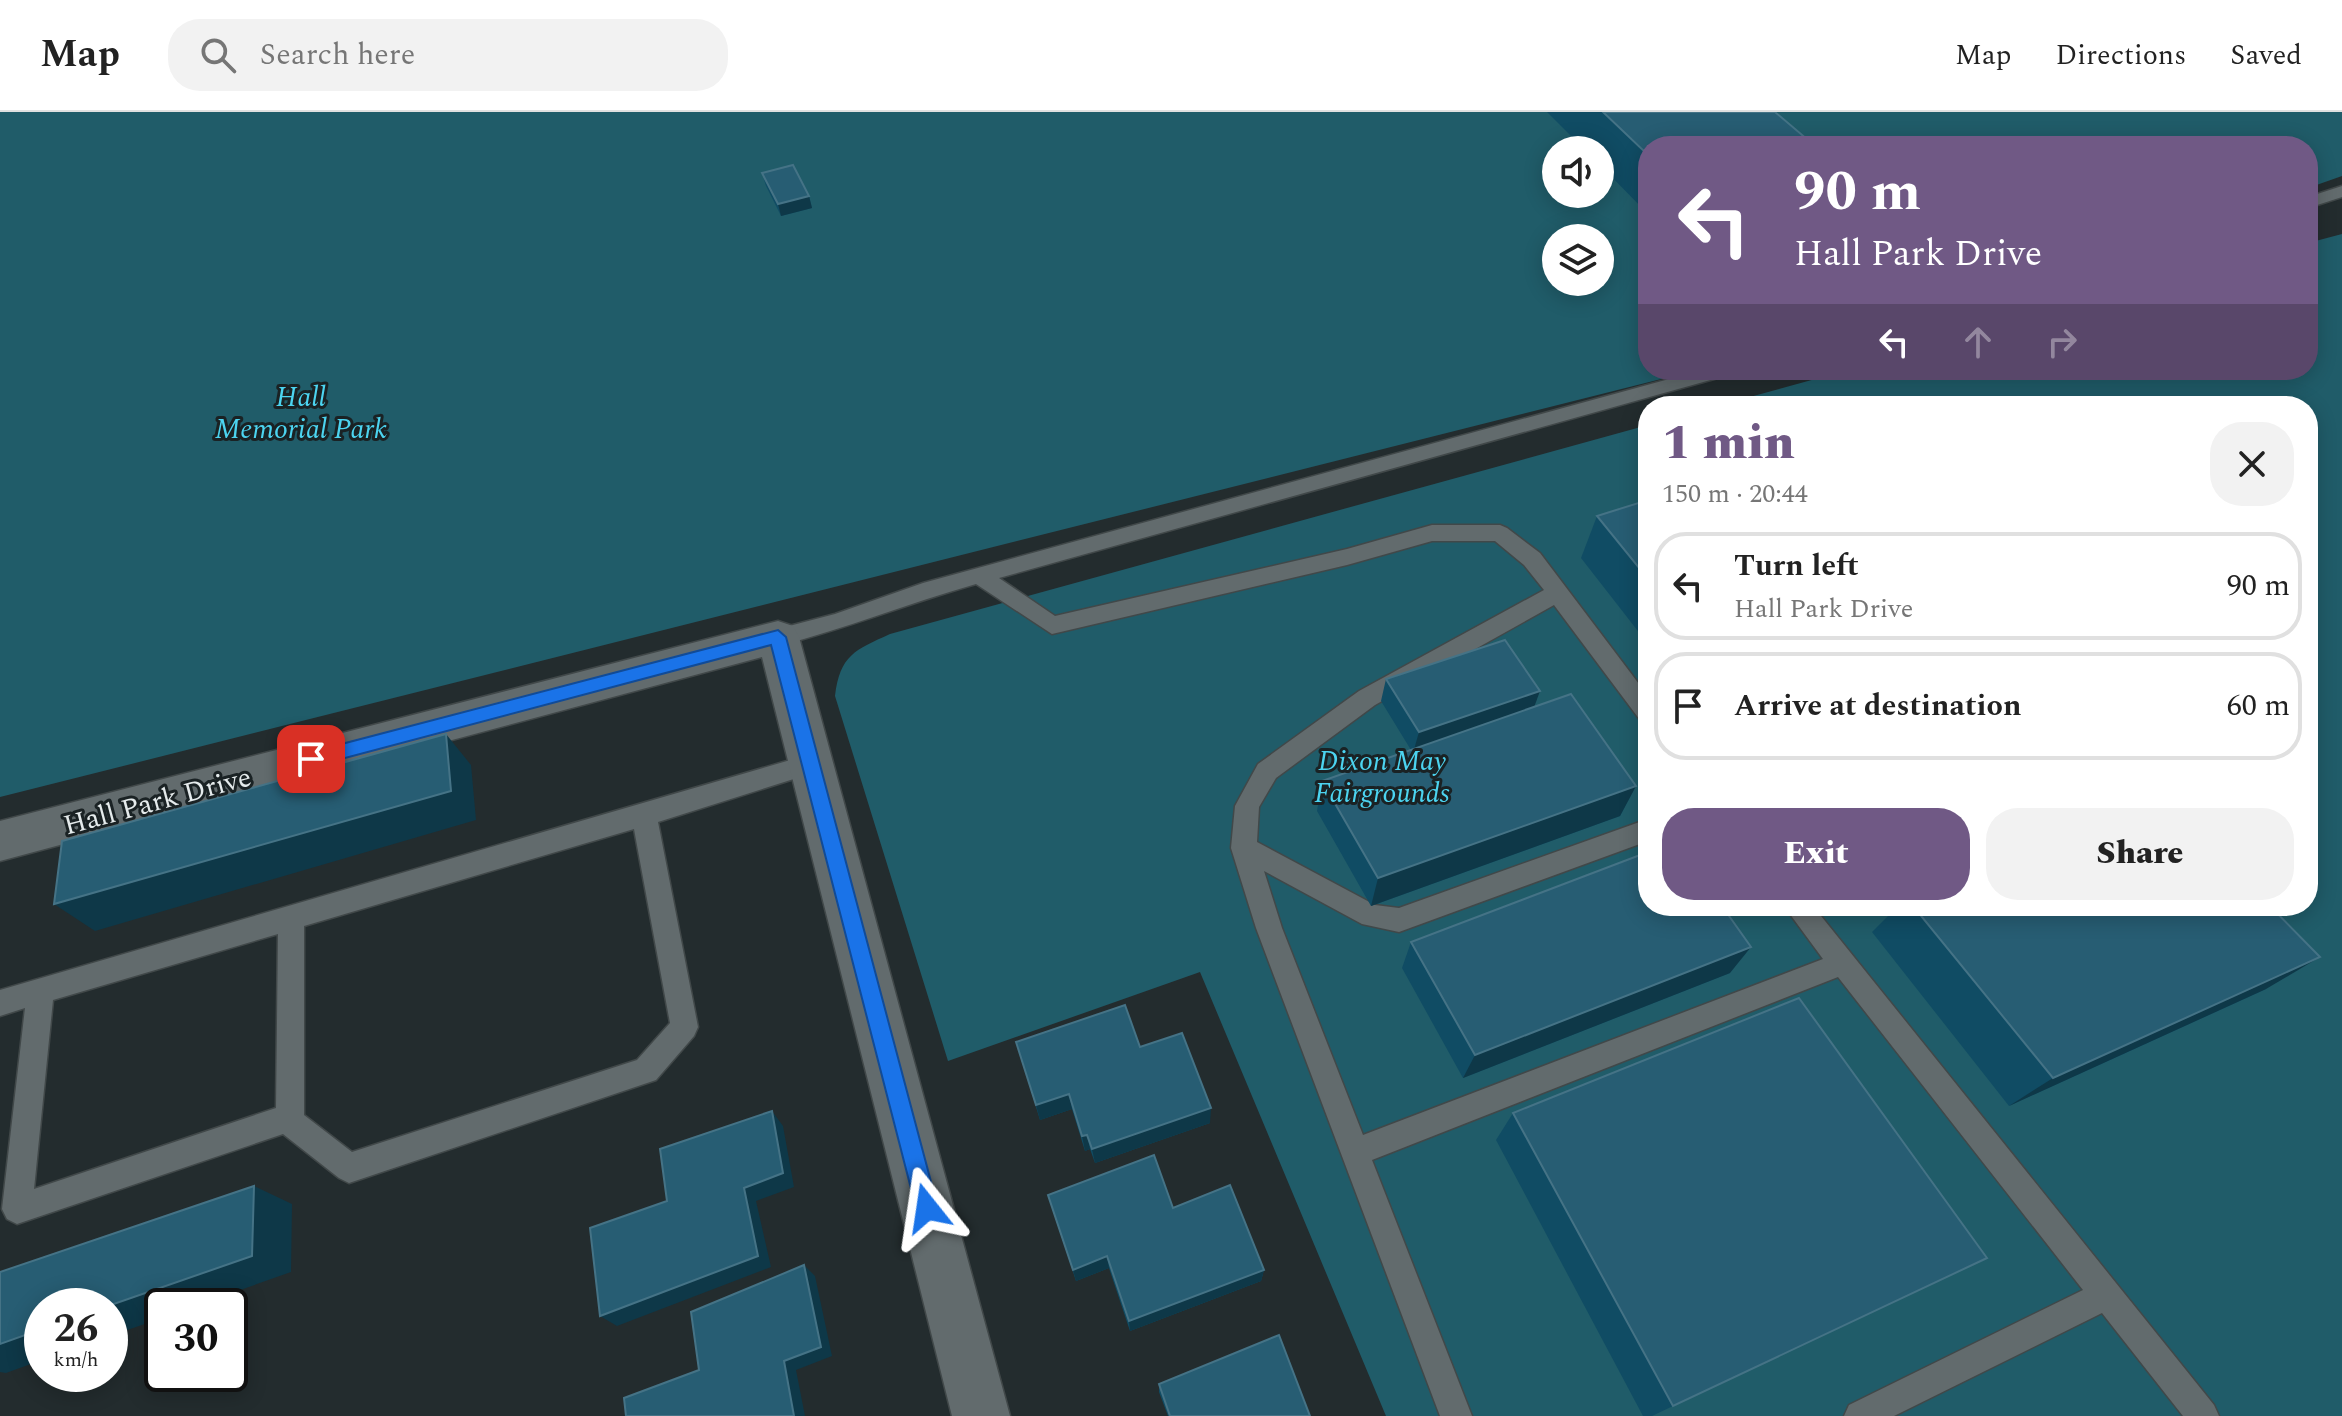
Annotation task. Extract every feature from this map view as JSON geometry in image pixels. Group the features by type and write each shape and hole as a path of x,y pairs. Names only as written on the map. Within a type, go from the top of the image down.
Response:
{"street":[{"path":"778,637 981,1416"},
{"name":"Hall Park Drive","path":"0,841 778,637"}],"lane":[{"path":"2318,199 2342,191"},
{"path":"778,637 838,622 923,591 1689,380"},
{"path":"980,576 1052,625 1347,557 1432,533 1500,533 1532,559 1638,700"},
{"path":"1456,1416 1269,928 1244,848 1247,806 1267,771 1367,698 1557,593"},
{"path":"0,1003 811,764"},
{"path":"40,991 17,1209 286,1119 349,1168 646,1071 684,1027 644,815"},
{"path":"1244,848 1371,916 1399,920 1638,834"},
{"path":"1805,916 2203,1416"},
{"path":"290,1123 291,919"},
{"path":"1354,1153 1843,963"},
{"path":"1860,1416 2106,1295"}],"green space":[{"name":"Hall Memorial Park","path":"0,112 2342,112 2342,176 2318,184 2318,136 1638,136 1638,380 1657,380 0,797"},
{"name":"Dixon May Fairgrounds","path":"2342,234 2342,1416 1386,1416 1200,972 948,1061 835,696 841,671 851,656 890,634 1638,428 1638,916 2318,916 2318,396 1753,396 1812,380 2318,380 2318,240"}],"building":[{"path":"1603,112 1775,112 1803,136 1638,136 1638,145"},
{"path":"793,165 809,196 778,204 762,173"},
{"path":"1638,503 1638,567 1597,516"},
{"path":"1505,640 1540,691 1419,732 1386,679"},
{"path":"1571,694 1636,786 1378,878 1322,781"},
{"path":"446,734 451,791 54,904 62,841"},
{"path":"1638,856 1638,916 1729,916 1751,947 1475,1055 1411,942"},
{"path":"1921,916 2280,916 2320,957 2053,1078"},
{"path":"1799,998 1987,1258 1673,1406 1513,1113"},
{"path":"1125,1005 1140,1047 1182,1033 1211,1108 1092,1149 1087,1135 1082,1136 1069,1094 1036,1105 1016,1042"},
{"path":"772,1111 783,1173 744,1188 758,1256 600,1316 590,1228 667,1201 660,1149"},
{"path":"1154,1155 1173,1208 1230,1185 1264,1270 1129,1321 1107,1256 1073,1270 1048,1195"},
{"path":"254,1186 252,1256 160,1288 144,1288 144,1294 128,1299 128,1288 24,1288 24,1335 0,1344 0,1272"},
{"path":"804,1265 821,1347 784,1361 794,1416 626,1416 624,1398 699,1370 691,1312"},
{"path":"1279,1335 1310,1416 1170,1416 1159,1384"}],"route":[{"path":"311,759 778,637 927,1208"}]}
